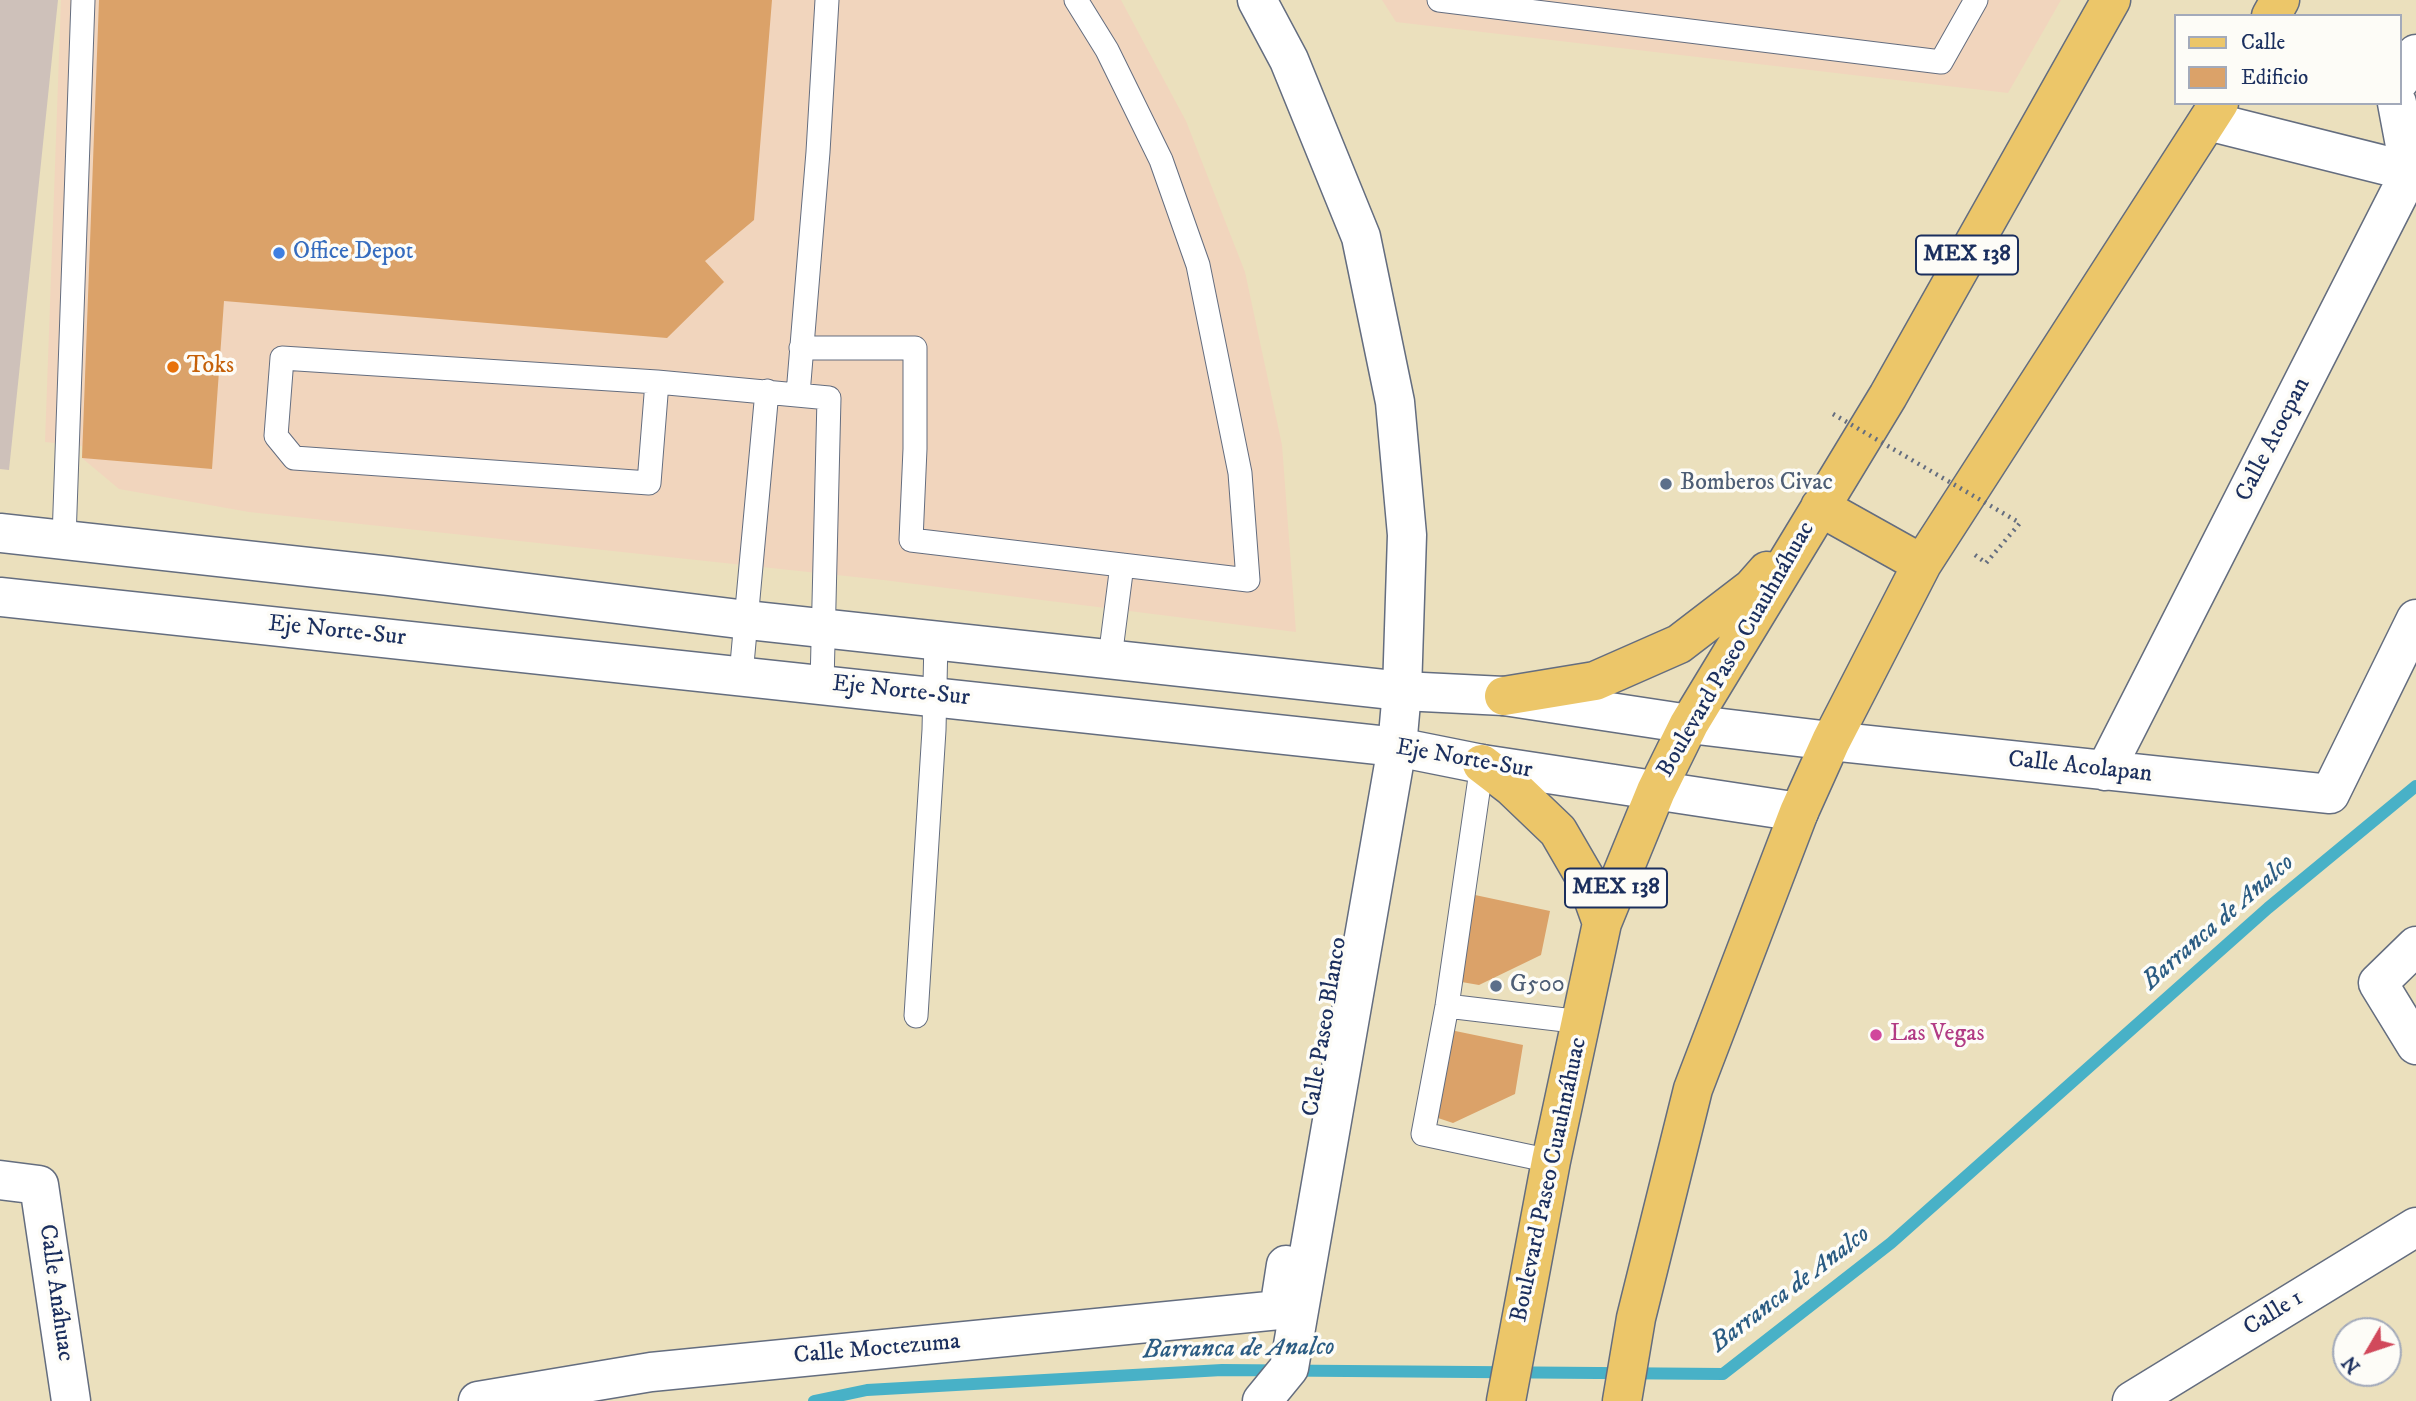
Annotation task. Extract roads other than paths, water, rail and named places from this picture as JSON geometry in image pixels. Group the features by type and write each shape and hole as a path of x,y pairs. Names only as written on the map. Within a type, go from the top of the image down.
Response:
{"main road":[{"name":"Boulevard Paseo Cuauhnáhuac","path":"1506,1401 1551,1161 1602,923 1656,791 1689,724 1888,396 2111,0"},
{"path":"1622,1401 1636,1318 1693,1089 1799,812 1831,741 1922,564 2214,112"},
{"path":"1504,696 1595,681 1679,644 1752,588 1820,507 1922,564"},
{"path":"1482,764 1512,787 1558,831 1587,881 1602,923"}],"street":[{"path":"1257,0 1289,60 1361,237 1396,415 1407,535 1402,691 1385,746 1379,841 1289,1368 1262,1401"},
{"path":"2402,77 2416,54"},
{"path":"2214,112 2413,173 2397,105"},
{"name":"Calle Atocpan","path":"2105,771 2413,173"},
{"path":"0,533 747,620 1402,691 1504,696 1689,724"},
{"name":"Eje Norte-Sur","path":"0,597 1385,746 1482,764 1799,812"},
{"name":"Calle Acolapan","path":"1689,724 2330,794 2416,619"},
{"name":"Calle Paseo Blanco","path":"1279,1310 1385,746"},
{"path":"2416,946 2378,983 2416,1045"},
{"name":"Calle Anáhuac","path":"0,1180 39,1185 71,1401"},
{"name":"Calle 1","path":"2132,1401 2416,1227"},
{"name":"Calle Moctezuma","path":"478,1401 651,1372 1279,1310"}],"lane":[{"path":"64,539 83,0"},
{"path":"798,394 818,152 827,0"},
{"path":"801,348 915,348 915,449 911,540 1248,580 1240,473 1198,265 1161,160 1107,50 1076,0"},
{"path":"1439,0 1941,62 1976,0"},
{"path":"657,382 649,483 294,458 276,436 282,358 657,382 829,398 822,684"},
{"path":"741,675 767,391"},
{"path":"1110,658 1122,565"},
{"path":"916,1016 936,639"},
{"path":"1482,764 1447,1006 1423,1134 1551,1161"},
{"path":"1447,1006 1582,1022"}],"waterway":[{"name":"Barranca de Analco","path":"814,1401 867,1390 1222,1370 1723,1374 1891,1243 2268,908 2416,786"}],"place":[{"name":"Office Depot","path":"279,253"},
{"name":"Toks","path":"173,367"},
{"name":"Bomberos Civac","path":"1666,484"},
{"name":"G500","path":"1496,986"},
{"name":"Las Vegas","path":"1876,1035"}]}
